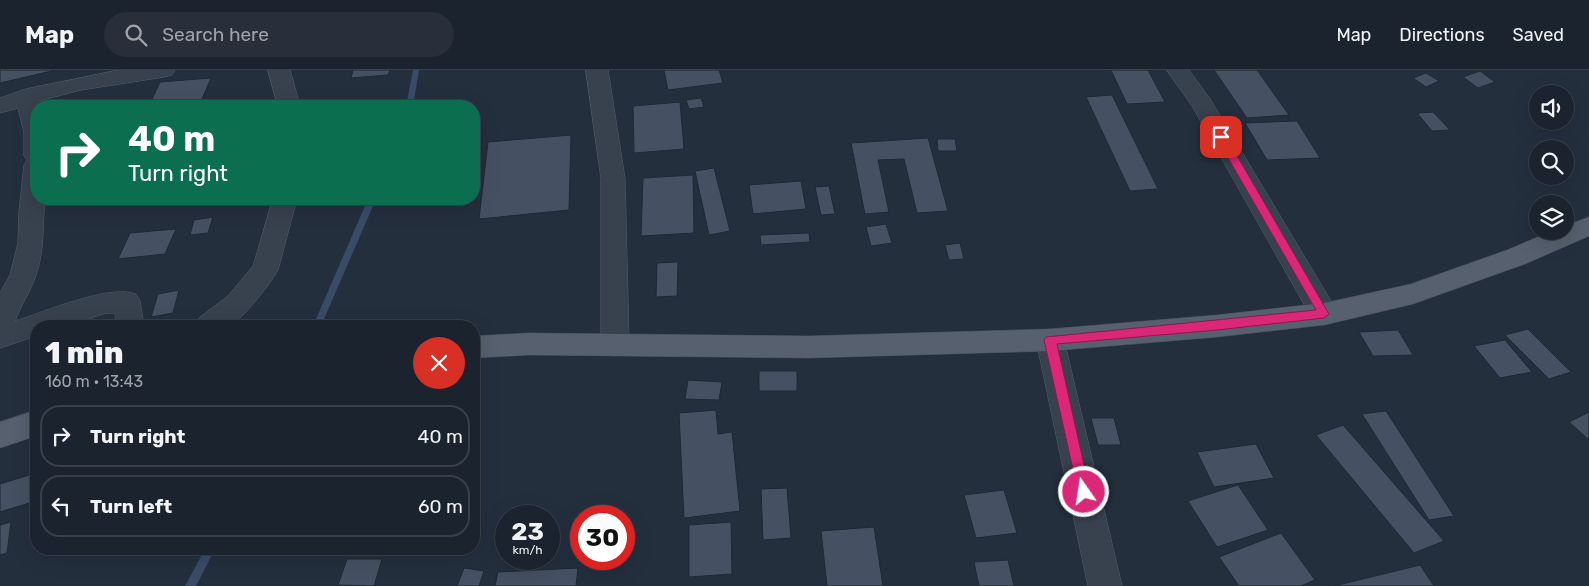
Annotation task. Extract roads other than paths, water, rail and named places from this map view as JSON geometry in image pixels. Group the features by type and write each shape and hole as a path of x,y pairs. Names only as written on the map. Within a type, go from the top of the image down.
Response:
{"main road":[{"path":"480,347 529,344 808,347 1050,340 1217,326 1324,314 1413,294 1516,257 1589,226"},
{"path":"0,435 30,425"}],"street":[{"path":"0,106 26,96 113,78 164,70"},
{"path":"279,70 287,100"},
{"path":"597,70 613,179 615,345"},
{"path":"1178,70 1202,104 1324,314"},
{"path":"26,96 30,112"},
{"path":"0,326 7,305 23,276 31,243 32,205"},
{"path":"217,320 238,303 265,270 283,205"},
{"path":"53,320 106,303 127,301 129,320"},
{"path":"0,337 30,327"},
{"path":"1050,340 1105,586"}],"waterway":[{"path":"410,100 416,70"},
{"path":"320,320 369,205"},
{"path":"190,586 207,555"}]}
